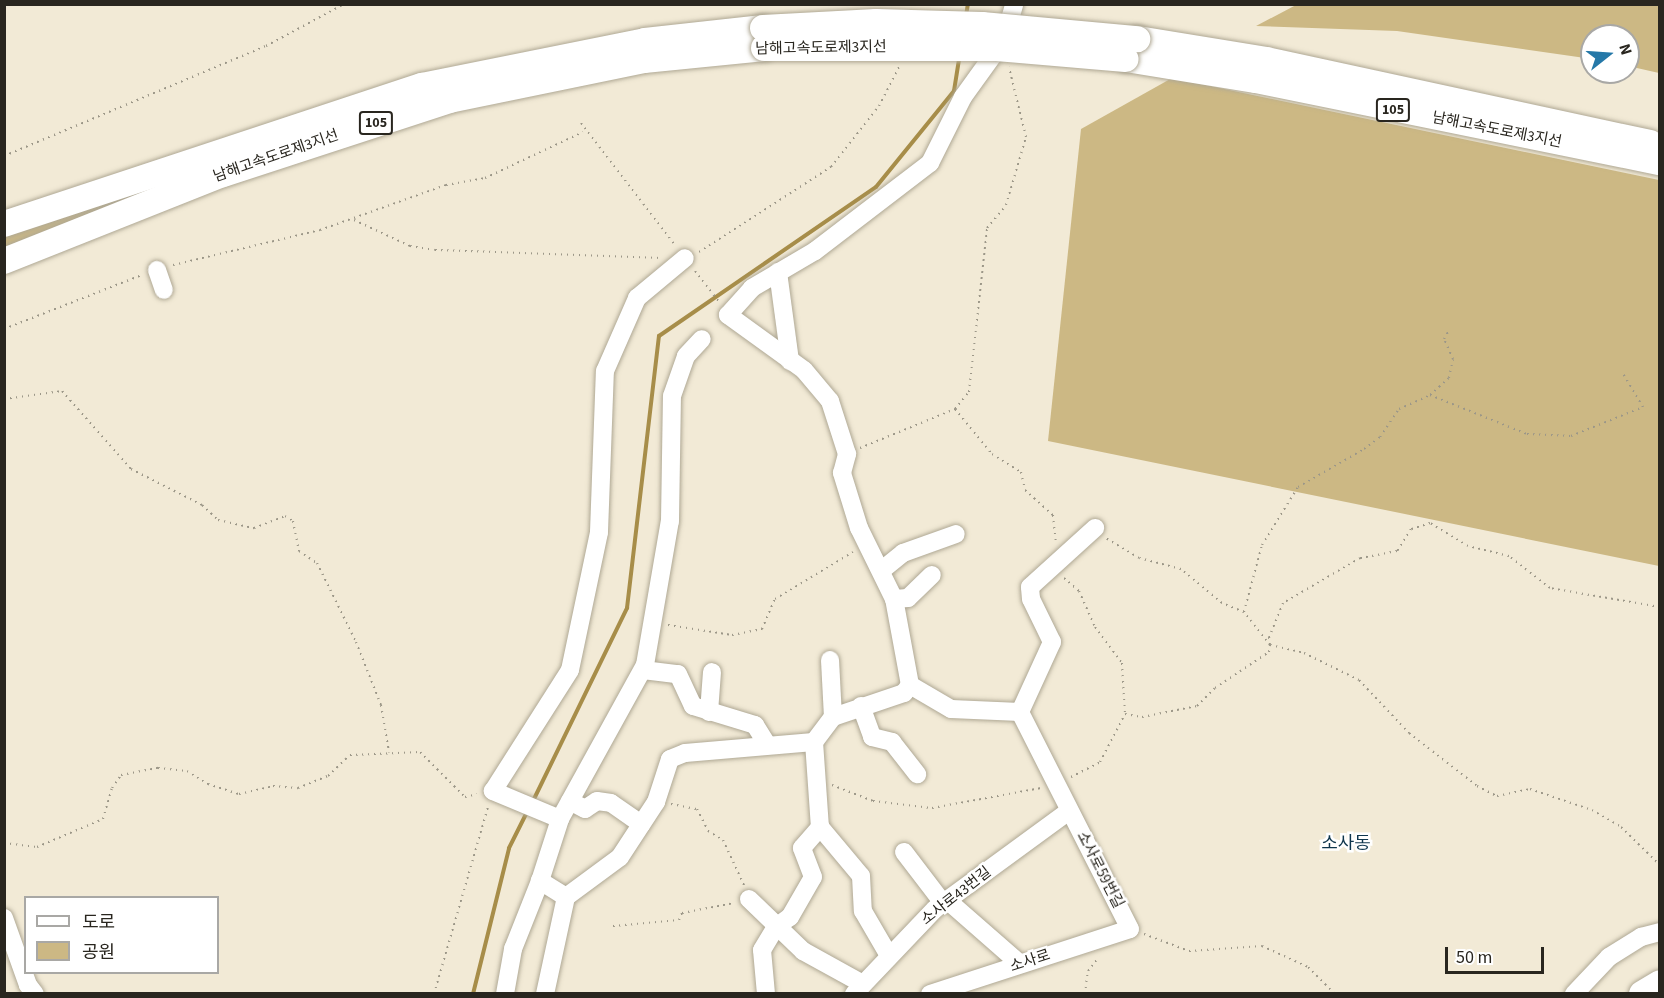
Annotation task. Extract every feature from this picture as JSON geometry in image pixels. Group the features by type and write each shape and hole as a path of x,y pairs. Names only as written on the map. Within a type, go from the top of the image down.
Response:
{"highway":[{"name":"남해고속도로제3지선","path":"4,261 223,174 450,100 763,38 876,22 982,25 1132,49 1266,60 1659,145"},
{"name":"남해고속도로제3지선","path":"4,224 422,86 645,40 763,38"},
{"name":"남해고속도로제3지선","path":"1132,49 1256,80 1659,162"},
{"path":"1642,993 1659,983"}],"street":[{"path":"888,954 863,911 861,876 820,827 814,742 833,717 904,693 910,685 894,599 871,549 842,473 846,454 830,401 790,361 729,315 752,288 815,251 930,163 963,97 1004,40 1014,4"},
{"path":"560,819 493,791 570,670 599,532 605,371 637,298 688,262"},
{"path":"157,270 164,290"},
{"path":"778,272 790,361"},
{"path":"505,993 513,949 540,881 560,819 643,670 670,521 672,396 686,356 702,339"},
{"path":"910,685 951,709 1020,712 1052,642 1030,587 1058,559 1095,528"},
{"path":"882,570 903,553 956,534"},
{"path":"894,599 908,598 932,575"},
{"path":"830,660 833,717"},
{"path":"643,670 678,674 693,706 755,725 767,744"},
{"path":"709,712 712,672"},
{"path":"861,706 872,737 892,742 917,774"},
{"name":"소사로59번길","path":"1020,712 1069,811 1121,931"},
{"path":"545,993 566,897 605,872 656,802 670,759 676,754 767,744 814,742"},
{"path":"570,801 585,809 597,801 611,802 640,824"},
{"name":"소사로43번길","path":"857,988 888,954 945,902 1069,811"},
{"path":"766,993 762,950 776,927 790,917 813,877 802,848 820,827"},
{"path":"904,852 945,902 1020,964"},
{"path":"540,881 566,897"},
{"path":"749,899 803,951 857,988"},
{"path":"4,918 24,974"},
{"name":"소사로","path":"930,993 1121,931"},
{"path":"1574,993 1609,957 1641,937 1659,932"},
{"path":"24,974 28,985 35,993"}],"path":[{"path":"4,156 266,46 344,4"},
{"path":"846,454 955,409 969,392 987,228 1006,205 1026,137 1004,40"},
{"path":"354,220 410,246 435,250 688,262 769,211 831,167 879,106 901,61"},
{"path":"581,123 583,132 729,315"},
{"path":"4,328 157,270 354,220 446,185 485,178 583,132"},
{"path":"1244,612 1262,544 1298,488 1380,437 1399,409 1430,395 1452,370 1444,339 1448,332"},
{"path":"1430,395 1527,434 1571,436 1643,407 1623,374"},
{"path":"4,399 62,390 131,470 202,505 218,520 254,528 285,516 293,521 299,552 317,563 356,642 381,705 389,752"},
{"path":"818,786 841,786 873,801 932,807 999,799 1056,784 1101,762 1125,714 1122,663 1095,627 1079,591 1058,559 1053,515 1025,490 1021,472 993,454 955,409"},
{"path":"1125,714 1142,717 1197,706 1224,681 1263,660 1270,645 1276,613 1283,603 1360,558 1397,551 1411,529 1430,524 1468,546 1509,556 1550,588 1659,607"},
{"path":"1095,528 1139,558 1181,569 1222,603 1244,612 1270,645 1304,653 1359,680 1409,734 1488,792 1506,796 1530,789 1592,810 1621,827 1659,865"},
{"path":"651,621 676,629 751,633 767,626 775,599 846,553 871,549"},
{"path":"4,843 37,848 103,819 112,788 121,775 158,768 187,771 208,784 239,794 273,786 298,788 328,776 350,755 420,752 465,797 493,791 434,993"},
{"path":"613,926 679,920 682,913 749,899 723,840 708,831 697,808 656,802"},
{"path":"1085,993 1088,971 1121,931 1189,951 1263,946 1308,967 1335,993"}],"green space":[{"path":"1296,5 1659,5 1659,73 1640,69 1640,24 1580,24 1580,57 1397,31 1256,26"},
{"path":"1172,78 1659,180 1659,566 1048,441 1081,129"},
{"path":"228,158 5,250 5,236"}],"waterway":[{"path":"966,16 968,4"},
{"path":"532,803 627,608 659,336 876,187 954,91 959,58"},
{"path":"473,994 509,848 527,812"}],"district":[{"name":"소사동","path":"1346,844"}]}
